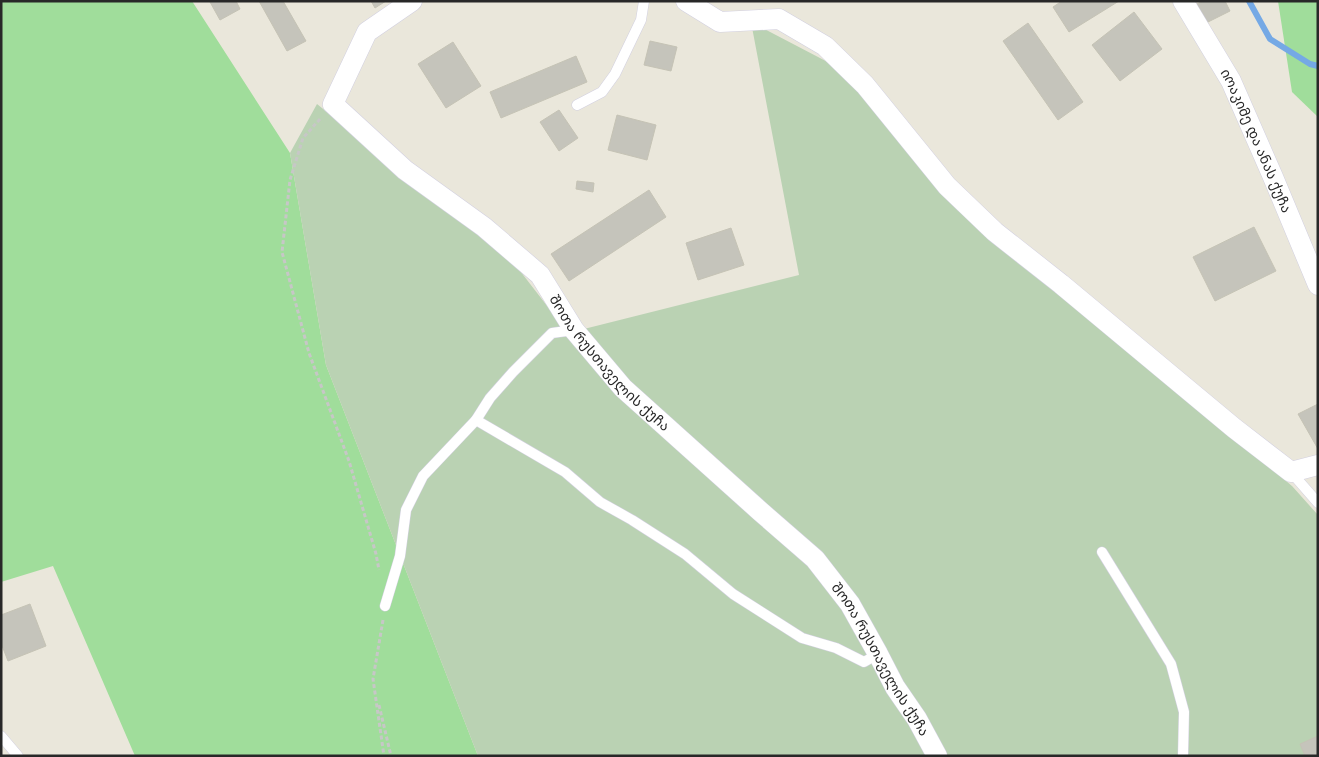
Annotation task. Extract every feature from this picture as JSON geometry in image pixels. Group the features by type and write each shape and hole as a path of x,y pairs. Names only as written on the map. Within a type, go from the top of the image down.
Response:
{"street":[{"path":"333,104 367,32 412,1"},
{"path":"686,1 720,22 779,19 825,46 865,85 947,186 995,232 1061,284 1234,428 1291,472 1318,465"},
{"name":"იოაკიმე და ანას ქუჩა","path":"1183,1 1231,81 1318,285"},
{"name":"შოთა რუსთაველის ქუჩა","path":"333,104 405,170 484,227 540,275 574,330 622,388 815,559 850,604 895,687 917,719 936,756"}],"lane":[{"path":"577,105 602,92 615,74 641,20 644,1"},
{"path":"385,606 400,556 406,510 423,476 476,420 496,391 513,372 552,333 574,330"},
{"path":"476,420 566,472 600,502 685,554 733,594 802,638 836,648 864,662 878,654"},
{"path":"1291,472 1318,503"},
{"path":"1102,552 1171,664 1184,712 1183,756"},
{"path":"1,736 18,756"}],"path":[{"path":"333,104 303,138 290,180 282,252 309,353 349,461 376,554 379,572"},
{"path":"384,756 373,679 385,606"},
{"path":"374,685 391,756"}],"green space":[{"path":"1,1 192,1 290,153 326,365 478,756 135,756 53,566 1,582"},
{"path":"1278,1 1318,1 1318,117 1292,92"},
{"path":"751,22 841,69 1126,347 1292,486 1318,515 1318,756 478,756 326,365 290,153 317,104 517,267 568,333 799,275"}],"building":[{"path":"211,1 236,1 240,9 220,20"},
{"path":"259,1 283,1 306,41 287,51"},
{"path":"371,1 386,1 375,8"},
{"path":"1062,1 1119,1 1069,32 1053,7"},
{"path":"1203,1 1225,1 1230,11 1206,23 1197,4"},
{"path":"1134,12 1162,49 1120,81 1092,45"},
{"path":"1028,23 1083,102 1058,120 1003,41"},
{"path":"650,41 677,47 671,71 644,65"},
{"path":"453,42 481,86 446,108 418,64"},
{"path":"576,56 587,82 501,118 490,92"},
{"path":"559,110 578,138 559,151 540,122"},
{"path":"617,115 656,125 647,160 608,150"},
{"path":"577,181 594,183 593,192 576,189"},
{"path":"649,190 666,217 569,281 551,254"},
{"path":"1254,227 1276,271 1215,301 1193,257"},
{"path":"731,228 744,265 698,280 686,243"},
{"path":"1318,404 1318,449 1298,414"},
{"path":"30,604 46,646 8,661 1,643 1,615"},
{"path":"1318,736 1318,756 1305,756 1300,744"}],"waterway":[{"path":"1249,1 1270,39 1310,64 1318,66"}]}
